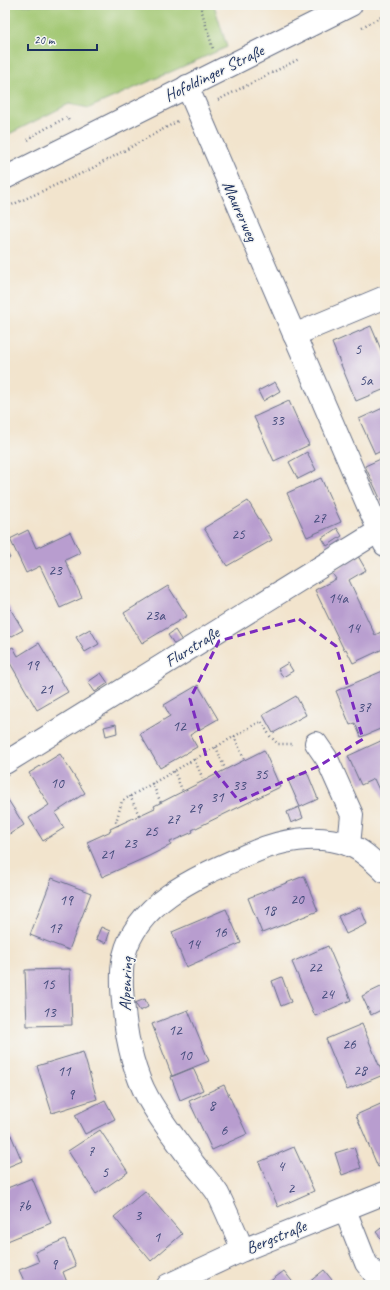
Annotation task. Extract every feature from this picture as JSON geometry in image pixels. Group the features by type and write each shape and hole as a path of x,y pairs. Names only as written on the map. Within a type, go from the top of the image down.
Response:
{"street":[{"name":"Hofoldinger Straße","path":"5,178 186,86 351,5"},
{"name":"Maurerweg","path":"186,86 294,335 383,534"},
{"path":"294,335 385,296"},
{"name":"Flurstraße","path":"5,763 383,534"},
{"path":"316,743 328,759 352,814 349,845"},
{"name":"Alpenring","path":"243,1250 217,1194 181,1147 148,1097 134,1066 127,1035 122,995 124,957 135,929 150,910 175,890 213,870 254,852 290,840 322,838 349,845 367,855 385,872"},
{"name":"Bergstraße","path":"168,1285 243,1250 385,1193"},
{"path":"345,1210 366,1263 383,1285"}],"path":[{"path":"200,5 219,70"},
{"path":"357,29 385,15"},
{"path":"5,208 89,170 197,110 301,57"},
{"path":"118,826 116,822 122,801 261,721 270,736 278,744 316,743"},
{"path":"234,736 244,759"},
{"path":"216,747 225,769"},
{"path":"194,759 204,781"},
{"path":"174,771 183,792"},
{"path":"152,783 161,803"},
{"path":"130,796 139,815"}],"highlighted area":[{"path":"299,619 336,646 363,739 319,766 239,801 208,763 190,699 219,641"}],"green space":[{"path":"5,5 214,5 227,47 89,108 69,104 5,136"}],"building":[{"path":"371,326 385,359 385,389 356,401 332,343"},
{"path":"275,382 280,391 263,401 258,391"},
{"path":"289,401 309,445 274,461 254,417"},
{"path":"385,407 385,449 375,454 359,419"},
{"path":"307,452 316,470 298,479 289,462"},
{"path":"385,457 385,509 365,466"},
{"path":"321,478 341,522 307,537 287,493"},
{"path":"248,501 272,540 227,566 204,528"},
{"path":"337,528 342,536 327,546 322,538"},
{"path":"28,530 36,548 70,532 80,553 65,560 82,598 60,608 40,566 26,573 10,539"},
{"path":"5,549 10,558 5,561"},
{"path":"358,556 366,570 349,580 375,635 385,630 385,648 353,663 346,649 344,650 315,590 336,579 332,573"},
{"path":"168,586 187,616 142,643 124,613"},
{"path":"5,600 23,630 5,640"},
{"path":"90,629 99,644 85,652 76,637"},
{"path":"175,630 182,641 175,645 168,635"},
{"path":"39,643 68,692 37,710 10,663 5,666 5,651 13,647 18,656"},
{"path":"288,663 293,671 283,677 278,669"},
{"path":"385,670 385,727 361,737 355,723 350,725 336,691"},
{"path":"101,673 108,683 95,692 88,682"},
{"path":"198,685 218,719 190,735 197,747 160,768 140,734 170,716 164,705"},
{"path":"296,696 306,715 273,733 263,715"},
{"path":"116,724 117,733 106,736 104,727"},
{"path":"385,739 385,803 374,779 361,785 348,756"},
{"path":"264,750 280,787 192,830 193,832 170,842 171,845 102,877 87,842 111,831 110,829 155,808 154,806"},
{"path":"60,754 85,793 55,813 64,828 43,841 29,818 49,805 29,773"},
{"path":"307,772 318,799 300,807 288,780"},
{"path":"5,795 24,825 5,837"},
{"path":"299,807 303,818 291,823 287,812"},
{"path":"304,876 318,911 262,933 248,898"},
{"path":"52,878 91,893 69,950 30,935"},
{"path":"360,907 367,924 346,934 338,916"},
{"path":"226,909 241,943 186,967 172,932"},
{"path":"101,927 110,931 106,943 96,939"},
{"path":"328,946 351,1000 315,1016 292,962"},
{"path":"70,969 72,1025 27,1026 25,970"},
{"path":"282,977 291,1002 281,1006 272,981"},
{"path":"385,985 385,1008 371,1015 362,996"},
{"path":"145,999 148,1007 140,1011 135,1003"},
{"path":"188,1010 209,1061 172,1076 152,1024"},
{"path":"362,1024 383,1075 347,1090 326,1039"},
{"path":"83,1052 97,1099 52,1113 37,1066"},
{"path":"193,1068 203,1090 180,1100 171,1077"},
{"path":"224,1085 247,1134 212,1150 189,1101"},
{"path":"105,1100 115,1119 85,1134 75,1115"},
{"path":"385,1102 385,1164 378,1167 356,1115"},
{"path":"5,1121 22,1161 5,1168"},
{"path":"100,1130 128,1172 96,1194 68,1151"},
{"path":"294,1147 314,1191 278,1207 259,1162"},
{"path":"354,1147 361,1168 342,1175 335,1153"},
{"path":"32,1178 51,1223 5,1242 5,1189"},
{"path":"145,1191 182,1234 151,1261 114,1217"},
{"path":"385,1225 385,1243 376,1232"},
{"path":"65,1239 76,1266 63,1272 68,1285 26,1285 19,1270 39,1262 35,1252"},
{"path":"324,1270 336,1285 309,1285 308,1283"},
{"path":"284,1271 295,1285 265,1285"}]}
